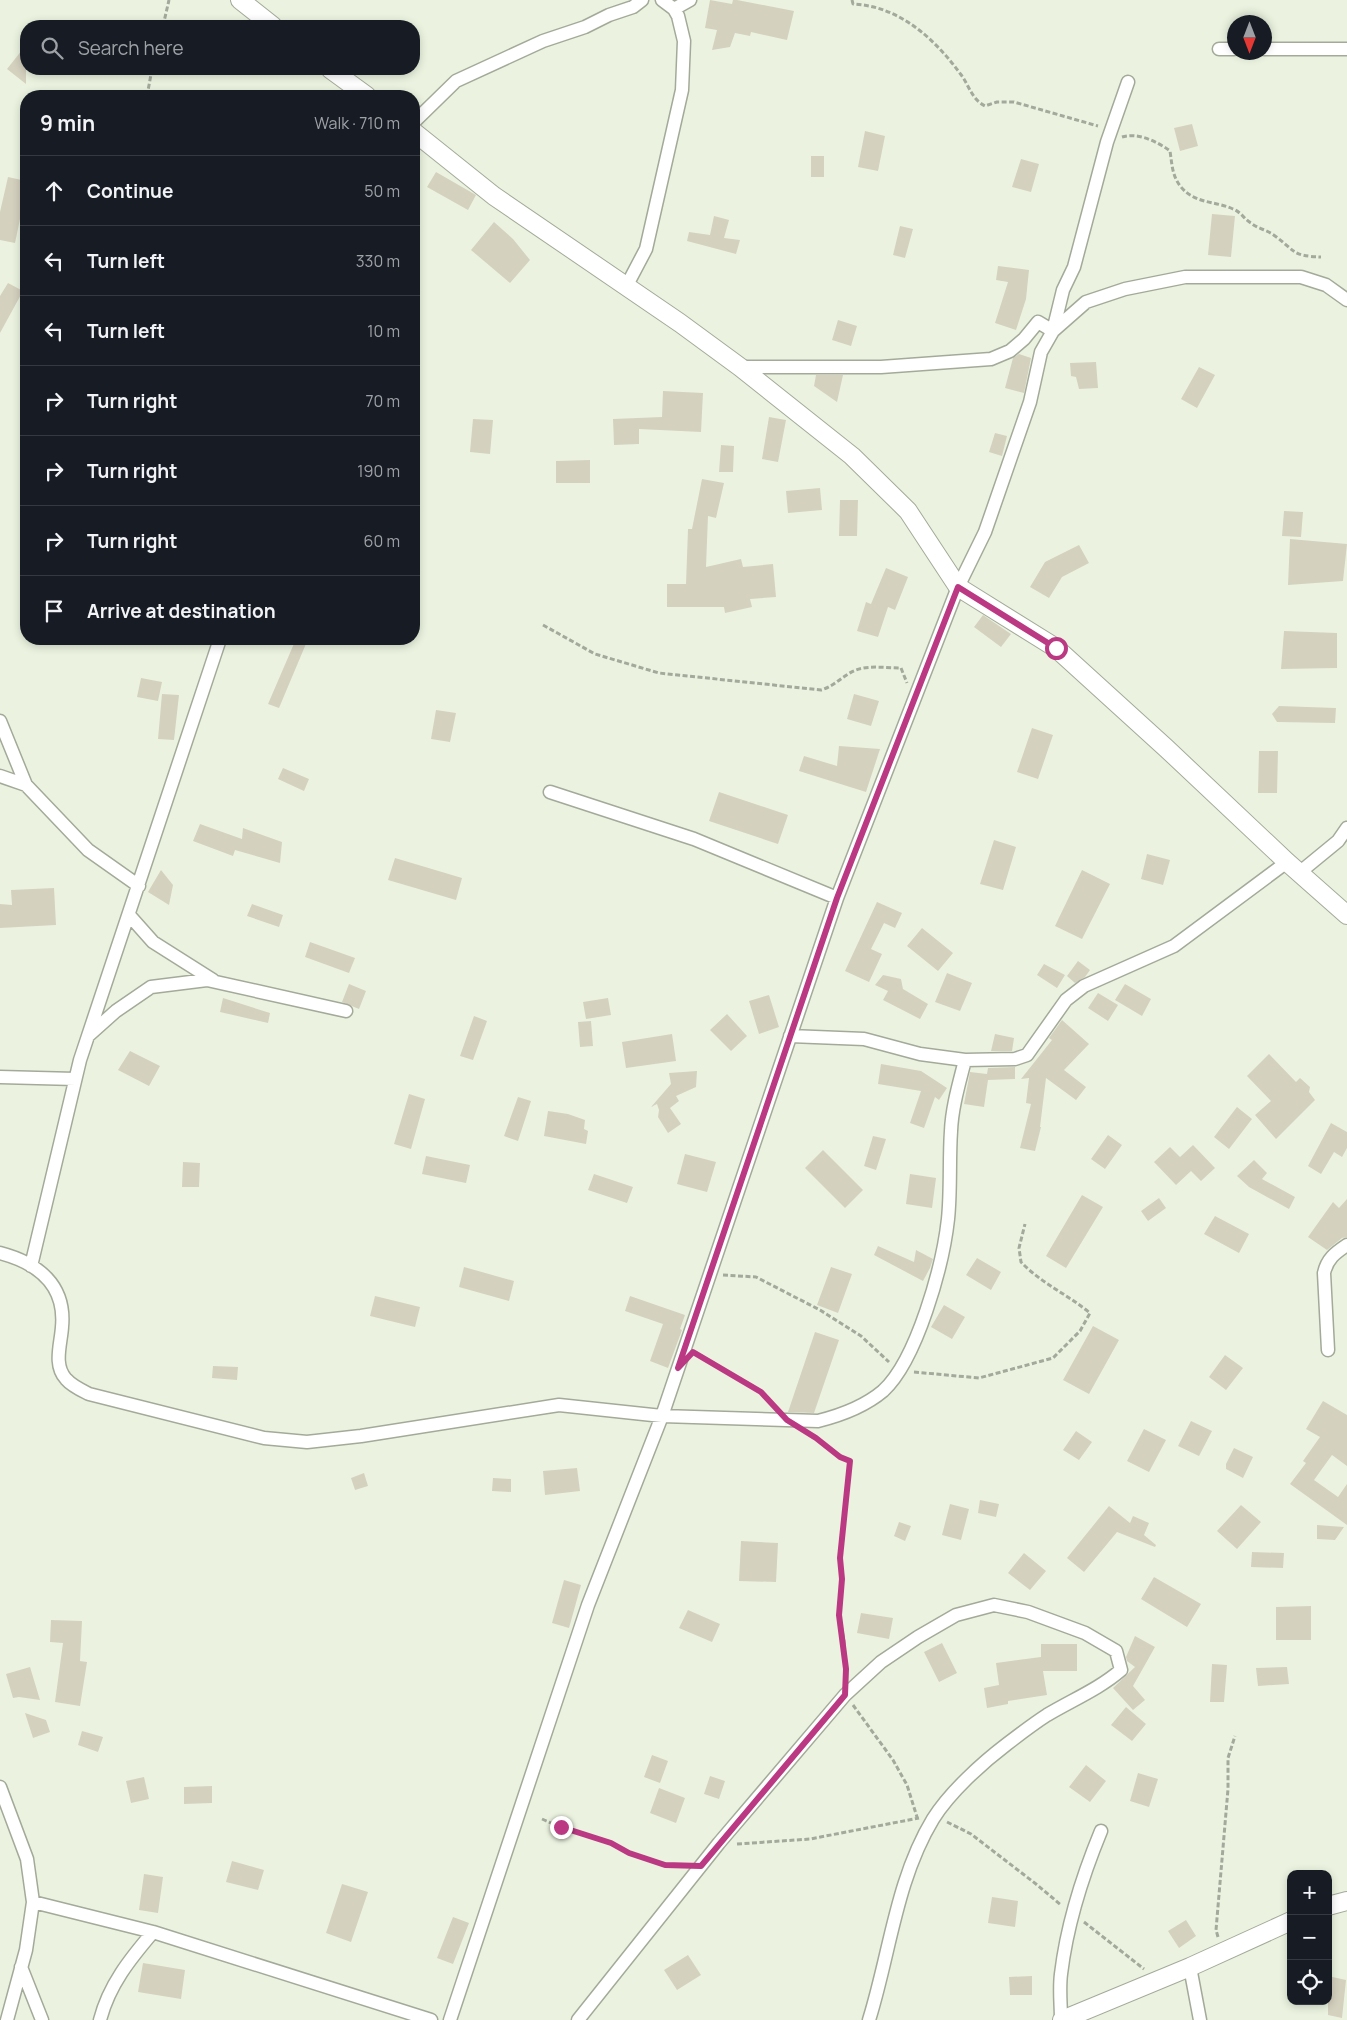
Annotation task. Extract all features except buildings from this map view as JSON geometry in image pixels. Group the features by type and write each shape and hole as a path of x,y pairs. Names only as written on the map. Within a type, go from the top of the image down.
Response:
{"main road":[{"path":"240,0 266,20"},
{"path":"338,75 359,90"},
{"path":"420,137 494,196 740,367 852,456 908,511 958,587 1056,648 1347,915"},
{"path":"1332,1905 1347,1901"},
{"path":"1061,2020 1190,1967 1287,1922"}],"street":[{"path":"420,116 456,81 543,41 585,27 609,15 633,7 642,0"},
{"path":"626,287 646,249 682,90 684,41 678,16 674,9 662,0"},
{"path":"674,9 690,0"},
{"path":"1220,49 1227,49"},
{"path":"1272,49 1347,49"},
{"path":"450,2020 588,1605 662,1416 837,898 915,702 958,587 986,532 1030,402 1041,352 1053,331 1063,290 1074,267 1107,142 1128,82"},
{"path":"1053,331 1086,302 1125,289 1185,277 1301,277 1326,285 1347,300"},
{"path":"740,367 881,367 991,359 1010,351 1024,339 1038,322 1053,331"},
{"path":"31,1266 75,1079 218,645"},
{"path":"0,721 26,785 88,850 138,886"},
{"path":"0,776 26,785"},
{"path":"550,792 694,839 837,898"},
{"path":"790,1036 864,1039 920,1054 965,1060 1015,1059 1027,1055 1066,1000 1084,986 1174,946 1293,867 1338,841 1347,828"},
{"path":"129,915 153,942 217,982"},
{"path":"88,1036 116,1012 151,987 207,980 346,1012"},
{"path":"0,1253 14,1257 43,1272 58,1292 63,1310 58,1351 60,1366 65,1378 75,1387 89,1394 264,1438 307,1442 361,1436 559,1405 662,1416 818,1421 841,1416 865,1404 884,1390 900,1371 926,1314 944,1246 948,1216 951,1130 954,1105 965,1060"},
{"path":"0,1077 75,1079"},
{"path":"1328,1350 1324,1273 1326,1262 1347,1245"},
{"path":"578,2020 701,1866 845,1695 881,1662 918,1637 956,1615 994,1606 1036,1615 1085,1633 1116,1651 1121,1670 1109,1680 1046,1716 1006,1745 968,1776 934,1818 911,1866 893,1921 869,2020"},
{"path":"0,1787 27,1859 33,1902 26,1950 7,2020"},
{"path":"1061,2020 1061,1975 1073,1914 1081,1880 1101,1831"},
{"path":"33,1902 153,1932 431,2020"},
{"path":"100,2020 116,1982 128,1961 153,1932"},
{"path":"22,1967 42,2020"},
{"path":"1190,1967 1200,2020"}],"path":[{"path":"164,20 169,0"},
{"path":"852,0 853,4 870,5 895,14 934,41 962,76 976,101 986,106 997,102 1014,102 1038,110 1075,118 1102,128 1107,142 1128,135 1145,138 1161,144 1170,151 1172,170 1176,180 1193,197 1209,204 1231,208 1240,212 1251,223 1274,235 1296,254 1321,258"},
{"path":"148,90 151,75"},
{"path":"543,625 595,654 659,673 692,678 758,682 821,690 831,687 856,670 880,667 900,668 915,702"},
{"path":"678,1368 693,1352 761,1392 787,1420"},
{"path":"810,1434 827,1448 850,1461 840,1558 842,1579 839,1615 846,1669 845,1695 893,1760 907,1785 918,1818"},
{"path":"1222,1952 1216,1930 1224,1854 1228,1758 1235,1736"},
{"path":"734,1844 810,1839 918,1818 934,1818 971,1834 1160,1980"},
{"path":"542,1819 574,1832 611,1843 629,1853 665,1865 701,1866"}],"route":[{"path":"561,1827 611,1843 629,1853 665,1865 701,1866 845,1695 844,1640 839,1615 842,1579 840,1558 850,1461 840,1457 816,1438 787,1420 761,1392 704,1357 693,1352 678,1368 837,898 915,702 958,587 1056,648"}]}
